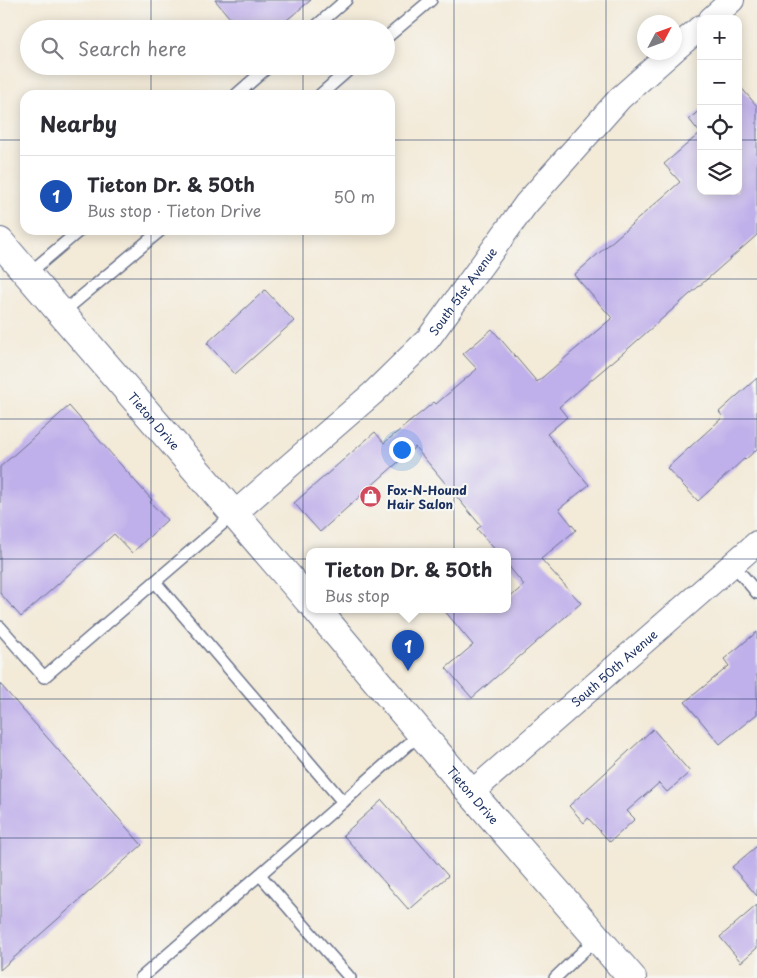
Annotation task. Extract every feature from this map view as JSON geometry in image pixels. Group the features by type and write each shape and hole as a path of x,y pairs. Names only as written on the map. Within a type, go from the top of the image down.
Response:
{"main road":[{"name":"Tieton Drive","path":"0,242 306,597"},
{"name":"Tieton Drive","path":"320,613 471,793 597,938 626,976"}],"street":[{"path":"715,15 732,0"},
{"name":"South 51st Avenue","path":"682,43 697,30"},
{"name":"South 51st Avenue","path":"235,513 373,393 428,339 526,204 620,98 663,60"},
{"name":"South 50th Avenue","path":"471,793 757,543"}],"lane":[{"path":"323,20 346,0"},
{"path":"395,30 431,0"},
{"path":"242,90 259,75"},
{"path":"326,90 343,75"},
{"path":"28,274 74,235"},
{"path":"62,313 155,235"},
{"path":"0,626 44,676 235,513"},
{"path":"733,564 757,593"},
{"path":"155,582 343,802"},
{"path":"141,978 421,733"},
{"path":"260,875 350,978"},
{"path":"555,978 597,938"}],"building":[{"path":"215,0 311,0 287,20 232,20"},
{"path":"742,89 757,106 757,235 559,407 567,417 547,434 589,485 559,509 576,530 541,559 581,603 472,698 446,668 473,645 446,613 511,613 511,596 524,585 511,569 511,548 494,548 477,529 481,526 415,447 320,532 294,503 375,432 384,443 434,402 436,404 477,369 463,354 492,329 537,382 612,318 574,275 680,182 664,164 697,136 697,195 742,195"},
{"path":"697,112 697,129 689,119"},
{"path":"265,290 294,321 235,374 207,343"},
{"path":"757,378 757,449 698,501 667,468 723,417 719,412"},
{"path":"69,406 152,500 150,502 167,520 132,553 114,534 21,617 0,593 0,467"},
{"path":"757,632 757,714 720,744 685,702 729,666 724,659"},
{"path":"0,684 142,845 0,970"},
{"path":"653,729 690,772 667,792 659,783 627,811 635,819 610,842 588,818 584,823 569,806"},
{"path":"382,800 448,876 409,910 343,835"},
{"path":"757,846 757,896 732,867"},
{"path":"757,905 757,948 741,962 720,937"}],"place":[{"name":"Fox-N-Hound Hair Salon","path":"371,497"},
{"name":"Tieton Dr. & 50th","path":"408,671"}]}
